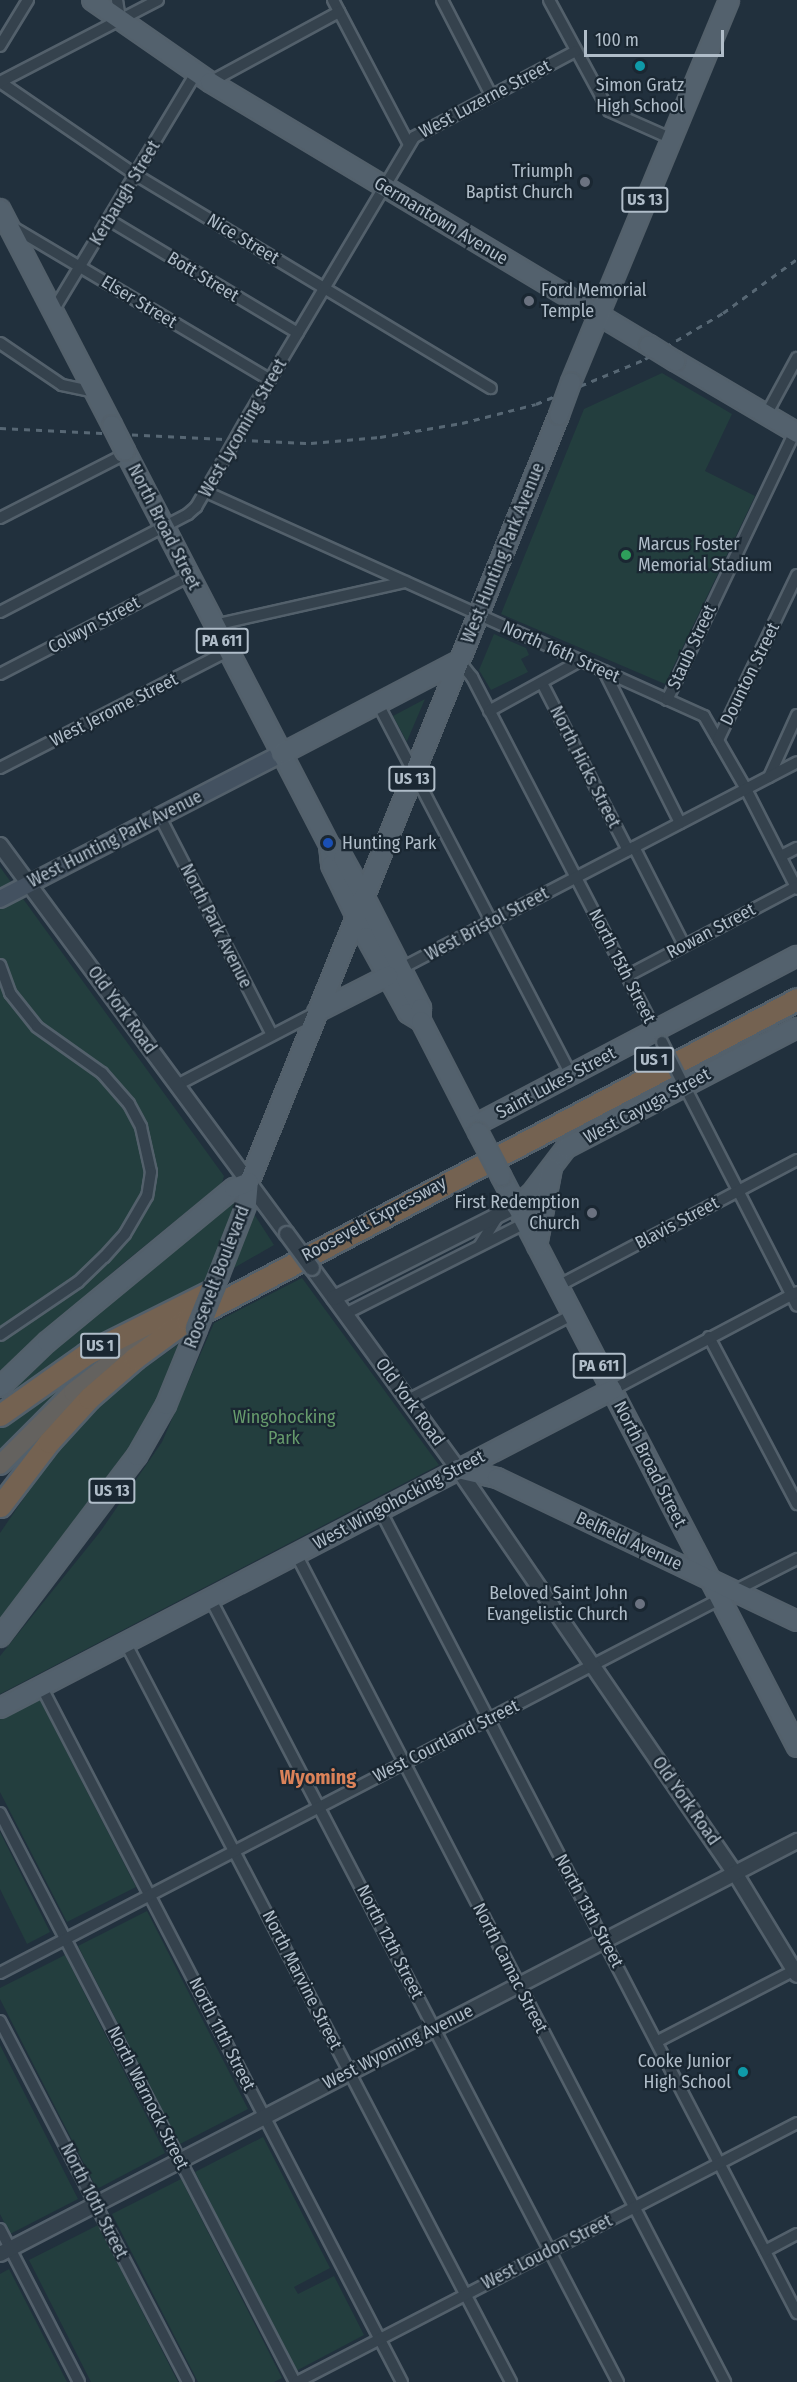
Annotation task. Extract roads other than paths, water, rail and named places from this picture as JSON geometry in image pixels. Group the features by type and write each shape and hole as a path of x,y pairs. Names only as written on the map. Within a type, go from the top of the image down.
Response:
{"highway":[{"name":"Roosevelt Expressway","path":"0,1465 48,1414 99,1370 214,1283 797,985"},
{"name":"Roosevelt Expressway","path":"0,1506 49,1442 89,1398 135,1358 187,1320 797,999"},
{"name":"US 1","path":"0,1415 86,1354 214,1283"}],"main road":[{"name":"Germantown Avenue","path":"92,0 203,78 796,433"},
{"name":"West Hunting Park Avenue","path":"0,899 459,661 670,138 729,0"},
{"name":"North Broad Street","path":"4,217 329,845 332,865 356,916 394,973"},
{"name":"US 13","path":"249,1182 459,661"},
{"name":"North Broad Street","path":"329,845 343,858 364,896 408,1013 421,1021 710,1580"},
{"name":"Saint Lukes Street","path":"476,1128 571,1075 659,1037 797,956"},
{"name":"West Bristol Street","path":"317,1012 394,973"},
{"name":"West Cayuga Street","path":"516,1206 531,1194 559,1154 683,1083 797,1028"},
{"path":"537,1246 551,1172 559,1154"},
{"name":"Roosevelt Boulevard","path":"0,1387 47,1342 234,1188 249,1182 248,1203 166,1405 137,1456 0,1637"},
{"name":"West Wingohocking Street","path":"0,1708 612,1390"},
{"name":"Belfield Avenue","path":"458,1468 497,1478 710,1580 727,1595 797,1622"},
{"path":"727,1595 797,1747"}],"street":[{"path":"0,46 28,0"},
{"path":"117,0 120,20"},
{"path":"0,82 158,0"},
{"path":"333,0 408,143"},
{"path":"442,0 491,95"},
{"path":"549,0 612,114 670,138"},
{"path":"203,78 339,12"},
{"name":"West Luzerne Street","path":"384,187 408,143 420,132 576,51"},
{"name":"Kerbaugh Street","path":"52,310 81,268 136,175 203,78"},
{"name":"Nice Street","path":"0,82 136,175 490,388"},
{"name":"West Lycoming Street","path":"0,612 188,514 206,492 384,187"},
{"name":"Elser Street","path":"4,217 81,268 270,380"},
{"name":"Bott Street","path":"109,220 298,333"},
{"path":"0,343 62,385 94,392"},
{"path":"766,415 797,358"},
{"name":"Staub Street","path":"667,700 796,433"},
{"path":"0,518 126,452"},
{"name":"North 16th Street","path":"206,492 708,719 796,888"},
{"name":"Dounton Street","path":"718,740 797,575"},
{"name":"Colwyn Street","path":"0,674 189,576"},
{"path":"214,625 405,582"},
{"name":"West Jerome Street","path":"0,768 228,651"},
{"name":"North 15th Street","path":"459,661 489,711 738,1191 794,1293 797,1306"},
{"path":"489,711 580,661"},
{"path":"604,671 680,823"},
{"name":"North Hicks Street","path":"542,683 684,945"},
{"path":"378,704 571,1075"},
{"path":"769,777 797,715"},
{"name":"West Bristol Street","path":"394,973 797,762"},
{"name":"North Park Avenue","path":"160,817 272,1035"},
{"name":"Old York Road","path":"0,844 458,1468 735,1873 796,1973"},
{"path":"781,856 797,848"},
{"name":"Rowan Street","path":"627,976 796,888"},
{"path":"0,965 10,993 37,1027 102,1073 129,1104 141,1127 151,1172 147,1196 125,1234 104,1257 78,1282 0,1335"},
{"name":"West Bristol Street","path":"177,1085 317,1012"},
{"name":"Blavis Street","path":"558,1286 797,1160"},
{"path":"334,1298 516,1206"},
{"path":"480,1245 499,1214"},
{"path":"345,1314 525,1223"},
{"name":"West Wingohocking Street","path":"612,1390 794,1293"},
{"path":"408,1400 572,1315"},
{"path":"709,1337 797,1504"},
{"name":"North 13th Street","path":"380,1510 658,2041 797,2313"},
{"name":"North Camac Street","path":"296,1554 518,1985 636,2206 725,2382"},
{"name":"West Courtland Street","path":"0,1973 797,1559"},
{"name":"North 12th Street","path":"210,1598 618,2382"},
{"name":"North Marvine Street","path":"125,1642 511,2382"},
{"name":"North 11th Street","path":"41,1686 402,2382"},
{"name":"North Warnock Street","path":"0,1813 296,2382"},
{"name":"West Wyoming Avenue","path":"5,2251 797,1841"},
{"path":"658,2041 796,1973"},
{"name":"North 10th Street","path":"0,2021 188,2382"},
{"name":"West Loudon Street","path":"296,2382 797,2123"},
{"path":"0,2229 5,2251 79,2382"},
{"path":"765,2250 797,2234"}],"railway":[{"path":"0,428 311,443 380,437 462,423 536,404 645,359 723,313 797,259"}],"place":[{"name":"Simon Gratz High School","path":"640,66"},
{"name":"Triumph Baptist Church","path":"585,182"},
{"name":"Ford Memorial Temple","path":"529,301"},
{"name":"Marcus Foster Memorial Stadium","path":"626,555"},
{"name":"Hunting Park","path":"328,843"},
{"name":"First Redemption Church","path":"592,1213"},
{"name":"Beloved Saint John Evangelistic Church","path":"640,1604"},
{"name":"Cooke Junior High School","path":"743,2072"}],"district":[{"name":"Wyoming","path":"318,1777"}],"park label":[{"name":"Wingohocking Park","path":"284,1428"}]}
